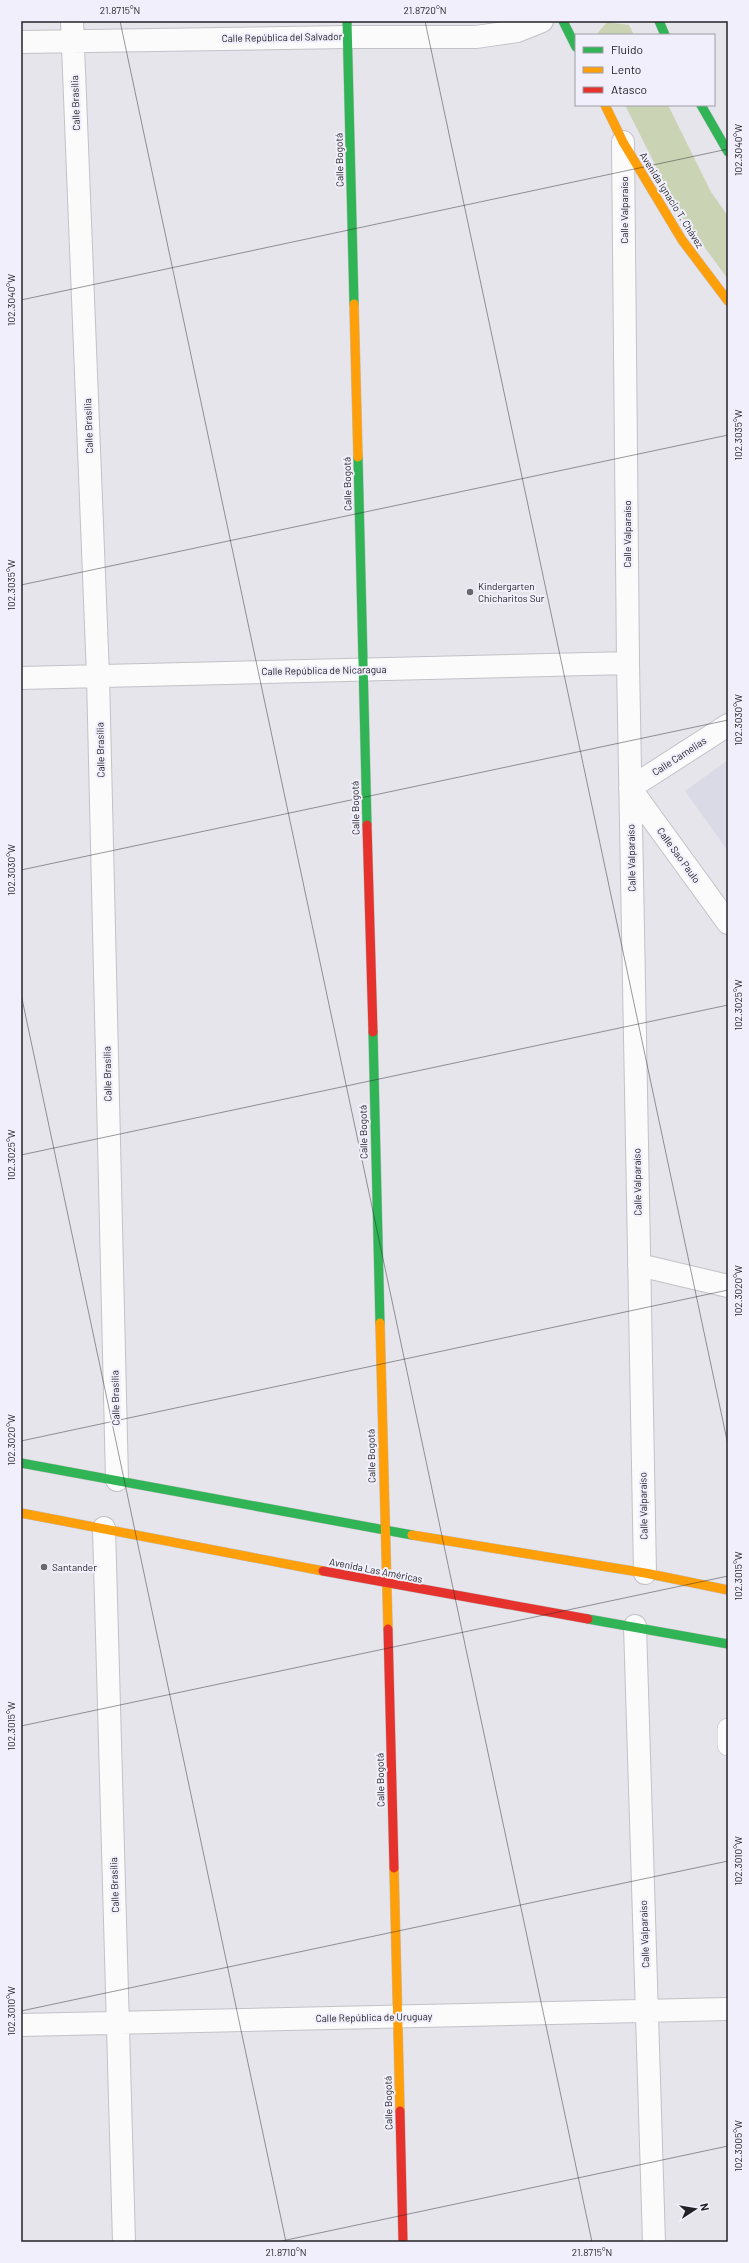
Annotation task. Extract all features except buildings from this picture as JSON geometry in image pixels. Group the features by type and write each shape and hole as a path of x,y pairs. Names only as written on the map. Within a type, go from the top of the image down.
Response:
{"street":[{"name":"Calle República del Salvador","path":"21,42 72,31 347,29 476,37 516,31 542,21"},
{"path":"563,21 575,45"},
{"path":"659,21 665,34"},
{"name":"Calle Bogotá","path":"347,29 403,2242"},
{"name":"Calle Brasilia","path":"72,31 98,676 117,1480"},
{"name":"Avenida Ignacio T. Chávez","path":"605,106 623,142 682,240 728,301"},
{"path":"702,106 728,152"},
{"name":"Calle Valparaíso","path":"623,142 628,663 645,1573"},
{"name":"Calle República de Nicaragua","path":"21,678 628,663"},
{"name":"Calle Camelias","path":"630,788 728,725"},
{"name":"Calle Sao Paulo","path":"630,788 728,923"},
{"path":"639,1265 728,1286"},
{"path":"21,1463 384,1531 645,1573 728,1590"},
{"name":"Avenida Las Américas","path":"21,1513 386,1583 635,1626 728,1644"},
{"name":"Calle Brasilia","path":"104,1528 124,2242"},
{"name":"Calle Valparaíso","path":"635,1626 654,2242"},
{"name":"Calle República de Uruguay","path":"21,2025 728,2009"}],"lane":[{"path":"728,1729 728,1745"}],"shaded area":[{"path":"728,760 728,851 685,791"}],"green space":[{"path":"607,22 629,25 634,34 597,34"},
{"path":"626,106 668,106 711,192 728,216 728,279 680,214"}],"traffic: fast":[{"path":"347,21 354,304"},
{"path":"563,21 575,45"},
{"path":"659,21 665,34"},
{"path":"702,106 728,152"},
{"path":"358,457 367,825"},
{"path":"373,1032 380,1323"},
{"path":"21,1463 412,1535"},
{"path":"588,1619 728,1644"}],"traffic: slow":[{"path":"605,106 623,142 682,240 728,301"},
{"path":"354,304 358,457"},
{"path":"380,1323 388,1629"},
{"path":"21,1513 323,1571"},
{"path":"412,1535 645,1573 728,1590"},
{"path":"394,1868 400,2111"}],"traffic: jam":[{"path":"367,825 373,1032"},
{"path":"323,1571 588,1619"},
{"path":"388,1629 394,1868"},
{"path":"400,2111 403,2242"}],"place":[{"name":"Kindergarten Chicharitos Sur","path":"470,592"},
{"name":"Santander","path":"44,1567"}]}
